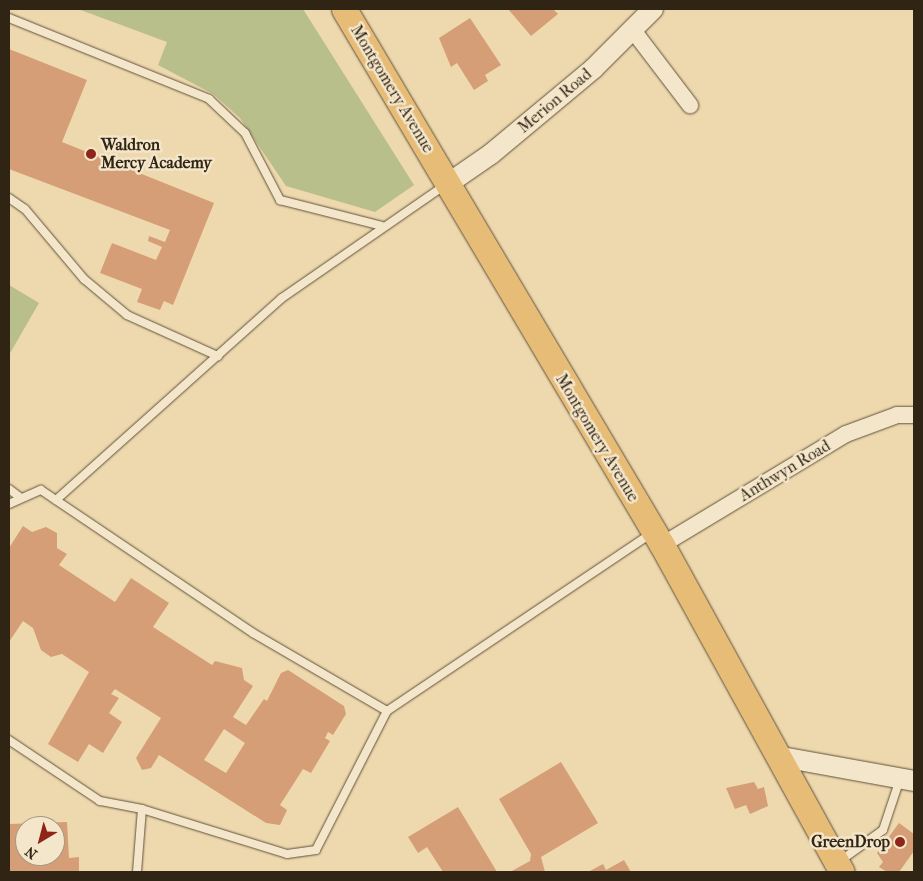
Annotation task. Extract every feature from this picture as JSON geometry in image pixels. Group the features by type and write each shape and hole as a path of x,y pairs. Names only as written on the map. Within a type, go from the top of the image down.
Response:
{"main road":[{"name":"Montgomery Avenue","path":"344,9 658,538 782,757 839,868"}],"street":[{"name":"Merion Road","path":"449,183 540,114 653,9"},
{"path":"632,29 690,105"},
{"name":"Anthwyn Road","path":"658,538 846,434 897,415 914,415"},
{"path":"782,757 907,780"}],"lane":[{"path":"9,18 209,99 245,132 280,200 382,226"},
{"path":"56,500 282,298 382,226 449,183"},
{"path":"9,198 25,209 84,279 127,315 218,356"},
{"path":"9,490 21,498"},
{"path":"9,504 41,490 253,633 386,711"},
{"path":"9,740 100,801 142,808 287,854 316,850 386,711 658,538"},
{"path":"839,868 883,830 907,780"},
{"path":"136,872 142,808"}],"green space":[{"path":"78,9 303,9 414,185 375,212 286,186 240,118 213,94 158,65 167,42"},
{"path":"9,285 39,303 9,355"}],"building":[{"path":"508,9 553,9 558,14 531,36"},
{"path":"470,18 501,65 485,75 488,81 474,90 457,63 451,67 439,38"},
{"name":"Waldron Mercy Academy","path":"9,49 87,80 62,142 214,203 173,305 164,301 160,310 137,302 142,289 100,273 112,243 156,260 162,247 148,241 149,236 165,242 170,230 9,169"},
{"path":"23,526 32,532 46,527 57,533 57,548 67,554 59,565 115,602 131,578 169,603 153,627 212,665 215,661 242,668 244,680 253,686 233,717 246,725 264,699 267,701 281,673 288,670 344,706 346,714 333,735 328,732 325,738 330,741 311,773 303,769 280,805 287,810 280,825 266,823 159,755 151,768 142,770 136,758 161,718 115,689 111,694 119,698 109,713 122,722 103,753 89,744 78,762 48,744 89,672 62,654 51,657 41,650 33,628 23,621 9,642 9,548","holes":["224,729 245,743 226,773 204,760"]},
{"path":"561,762 598,823 541,857 545,872 510,872 530,861 531,854 499,799"},
{"path":"754,782 758,789 764,787 768,806 750,814 746,805 735,809 726,788"},
{"path":"458,807 497,872 443,872 427,847 418,853 408,837"},
{"path":"65,822 67,822 69,858 79,857 79,872 9,872 9,824 15,824 15,866 65,866"},
{"name":"GreenDrop","path":"899,823 914,834 914,851 899,872 887,872 879,867 883,862 877,853"},
{"path":"624,860 631,872 588,872 603,864 606,870"}],"place":[{"name":"Waldron Mercy Academy","path":"91,154"},
{"name":"GreenDrop","path":"900,842"}]}
